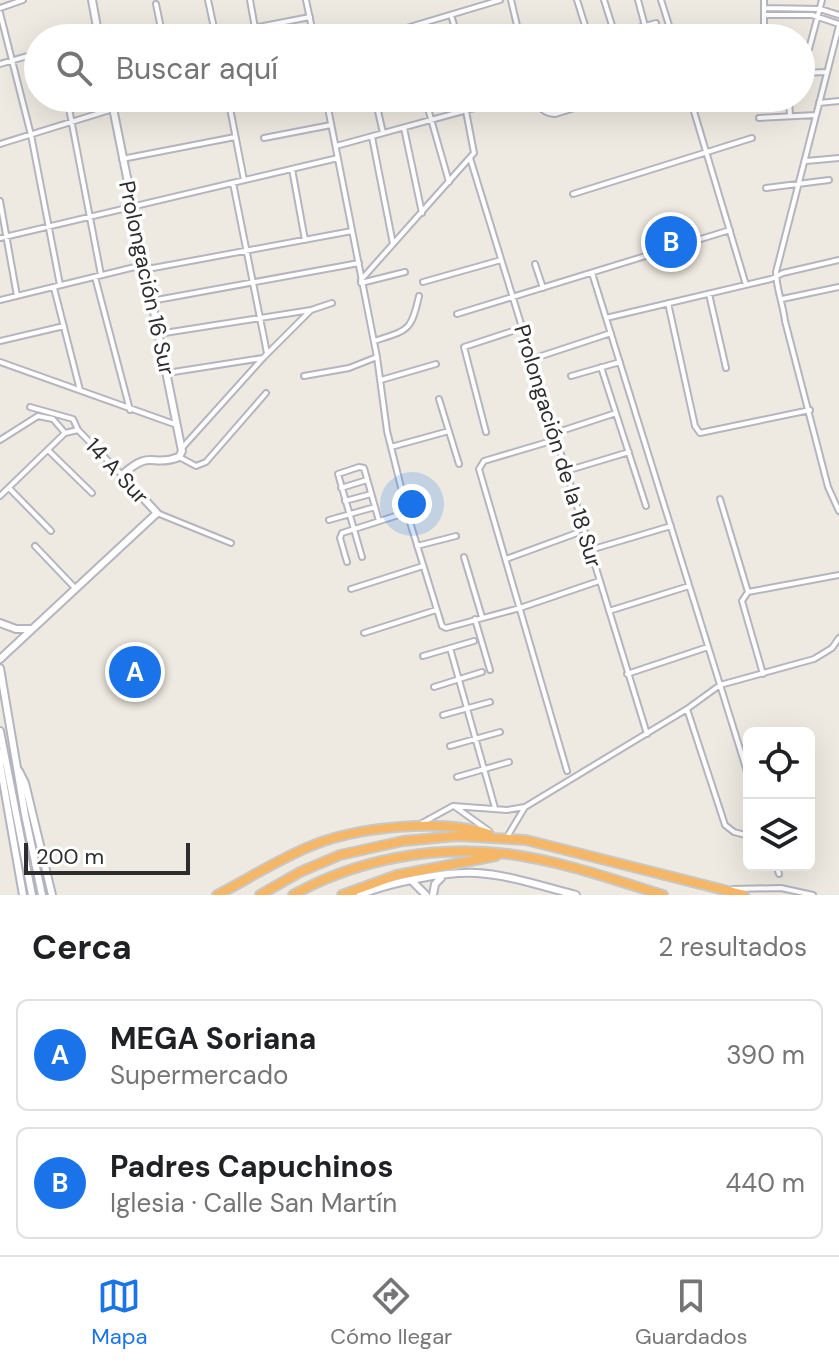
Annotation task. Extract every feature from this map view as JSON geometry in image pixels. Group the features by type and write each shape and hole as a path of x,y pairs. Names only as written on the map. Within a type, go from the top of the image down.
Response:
{"highway":[{"path":"217,895 302,849 329,839 420,825 467,828 545,844 744,895"},
{"path":"260,895 300,872 360,849 430,838 503,837"},
{"path":"293,895 343,872 392,859 468,851 509,854 554,863 663,895"},
{"path":"342,895 397,875 509,854"}],"street":[{"path":"23,0 0,10 24,106"},
{"path":"92,0 97,24"},
{"path":"208,0 213,24"},
{"path":"250,0 254,24"},
{"path":"306,0 311,24"},
{"path":"421,24 500,0"},
{"path":"511,0 517,24"},
{"path":"577,0 585,24"},
{"path":"604,0 612,24"},
{"path":"638,0 644,24"},
{"path":"661,0 669,24"},
{"path":"764,0 764,24"},
{"path":"815,30 822,0"},
{"path":"156,4 160,24"},
{"path":"764,8 820,9 839,15"},
{"path":"451,15 454,24"},
{"path":"764,15 819,17 839,25 776,276 824,474 839,511"},
{"path":"275,24 310,17"},
{"path":"0,64 24,57"},
{"path":"815,72 827,72"},
{"path":"819,103 839,101"},
{"path":"25,112 57,286 80,390"},
{"path":"70,112 101,275"},
{"path":"0,144 104,112"},
{"name":"Prolongación 16 Sur","path":"114,112 182,448"},
{"path":"231,112 244,180"},
{"path":"329,112 377,357 391,447 417,546 444,627 520,608 599,581"},
{"path":"378,112 383,133"},
{"path":"429,112 449,182"},
{"path":"335,146 462,112"},
{"path":"361,282 474,153 466,112"},
{"path":"694,112 746,285"},
{"path":"791,112 791,116"},
{"path":"759,118 816,115"},
{"path":"264,138 331,125"},
{"path":"404,128 422,213"},
{"path":"122,159 235,137"},
{"path":"372,137 393,245"},
{"path":"573,194 752,138"},
{"path":"0,238 338,158"},
{"name":"Prolongación de la 18 Sur","path":"470,158 647,734"},
{"path":"804,161 839,158"},
{"path":"292,169 305,240"},
{"path":"766,188 829,180"},
{"path":"233,183 265,355"},
{"path":"0,201 17,296"},
{"path":"457,314 730,230"},
{"path":"0,300 144,266 153,268 352,231"},
{"path":"423,282 502,260"},
{"path":"606,318 839,260"},
{"path":"151,301 359,263"},
{"path":"535,264 543,288"},
{"path":"361,282 405,272"},
{"path":"592,273 743,759"},
{"path":"94,277 130,410"},
{"path":"782,299 839,287"},
{"path":"709,294 726,368"},
{"path":"374,341 409,327 419,296"},
{"path":"158,334 311,310 332,303"},
{"path":"668,303 698,432 706,434 810,410"},
{"path":"179,457 182,448 265,355 311,310"},
{"path":"0,341 65,326"},
{"path":"486,432 464,347 522,328"},
{"path":"532,359 611,333"},
{"path":"167,373 265,355"},
{"path":"304,376 349,368 377,357"},
{"path":"0,362 177,425"},
{"path":"571,376 620,362"},
{"path":"381,380 436,364"},
{"path":"601,367 646,506"},
{"path":"122,475 143,459 163,461 179,457 196,466 203,464 266,393"},
{"path":"439,399 459,464"},
{"path":"0,496 65,433 78,430 73,419 30,407"},
{"path":"555,433 616,413"},
{"path":"0,440 33,417 43,415 53,419 65,433"},
{"name":"14 A Sur","path":"78,430 157,513"},
{"path":"391,447 449,431"},
{"path":"548,442 484,461 479,469 567,771"},
{"path":"48,450 92,493"},
{"path":"566,471 629,452"},
{"path":"362,557 338,475 364,468 379,521"},
{"path":"341,488 367,480"},
{"path":"9,488 51,531"},
{"path":"345,501 371,494"},
{"path":"720,499 748,592"},
{"path":"329,520 375,507"},
{"path":"347,562 340,536 354,528 408,512"},
{"path":"0,659 157,513 231,543"},
{"path":"590,550 671,526"},
{"path":"506,559 577,533"},
{"path":"417,546 456,536"},
{"path":"35,546 75,588"},
{"path":"464,557 482,617"},
{"path":"351,589 423,566"},
{"path":"763,674 742,601 748,592 839,575"},
{"path":"609,611 689,586"},
{"path":"364,633 436,610"},
{"path":"475,619 490,670"},
{"path":"0,623 16,629 31,629"},
{"path":"420,825 453,806 515,810 525,807 687,709 720,685 819,657 832,648 839,638"},
{"path":"423,656 474,641"},
{"path":"627,674 708,647"},
{"path":"450,648 495,808"},
{"path":"0,668 42,895"},
{"path":"434,687 482,672"},
{"path":"443,715 490,702"},
{"path":"687,709 725,825 743,834"},
{"path":"0,731 32,895"},
{"path":"450,746 500,732"},
{"path":"3,748 0,764 23,895"},
{"path":"457,777 509,762"},
{"path":"17,767 25,783 52,895"},
{"path":"453,806 503,837 525,807"},
{"path":"360,895 412,881 469,873 488,874 576,895"},
{"path":"412,881 429,894 443,876"},
{"path":"723,889 781,888 813,895"}],"place":[{"name":"Padres Capuchinos","path":"671,242"},
{"name":"MEGA Soriana","path":"135,672"}]}
